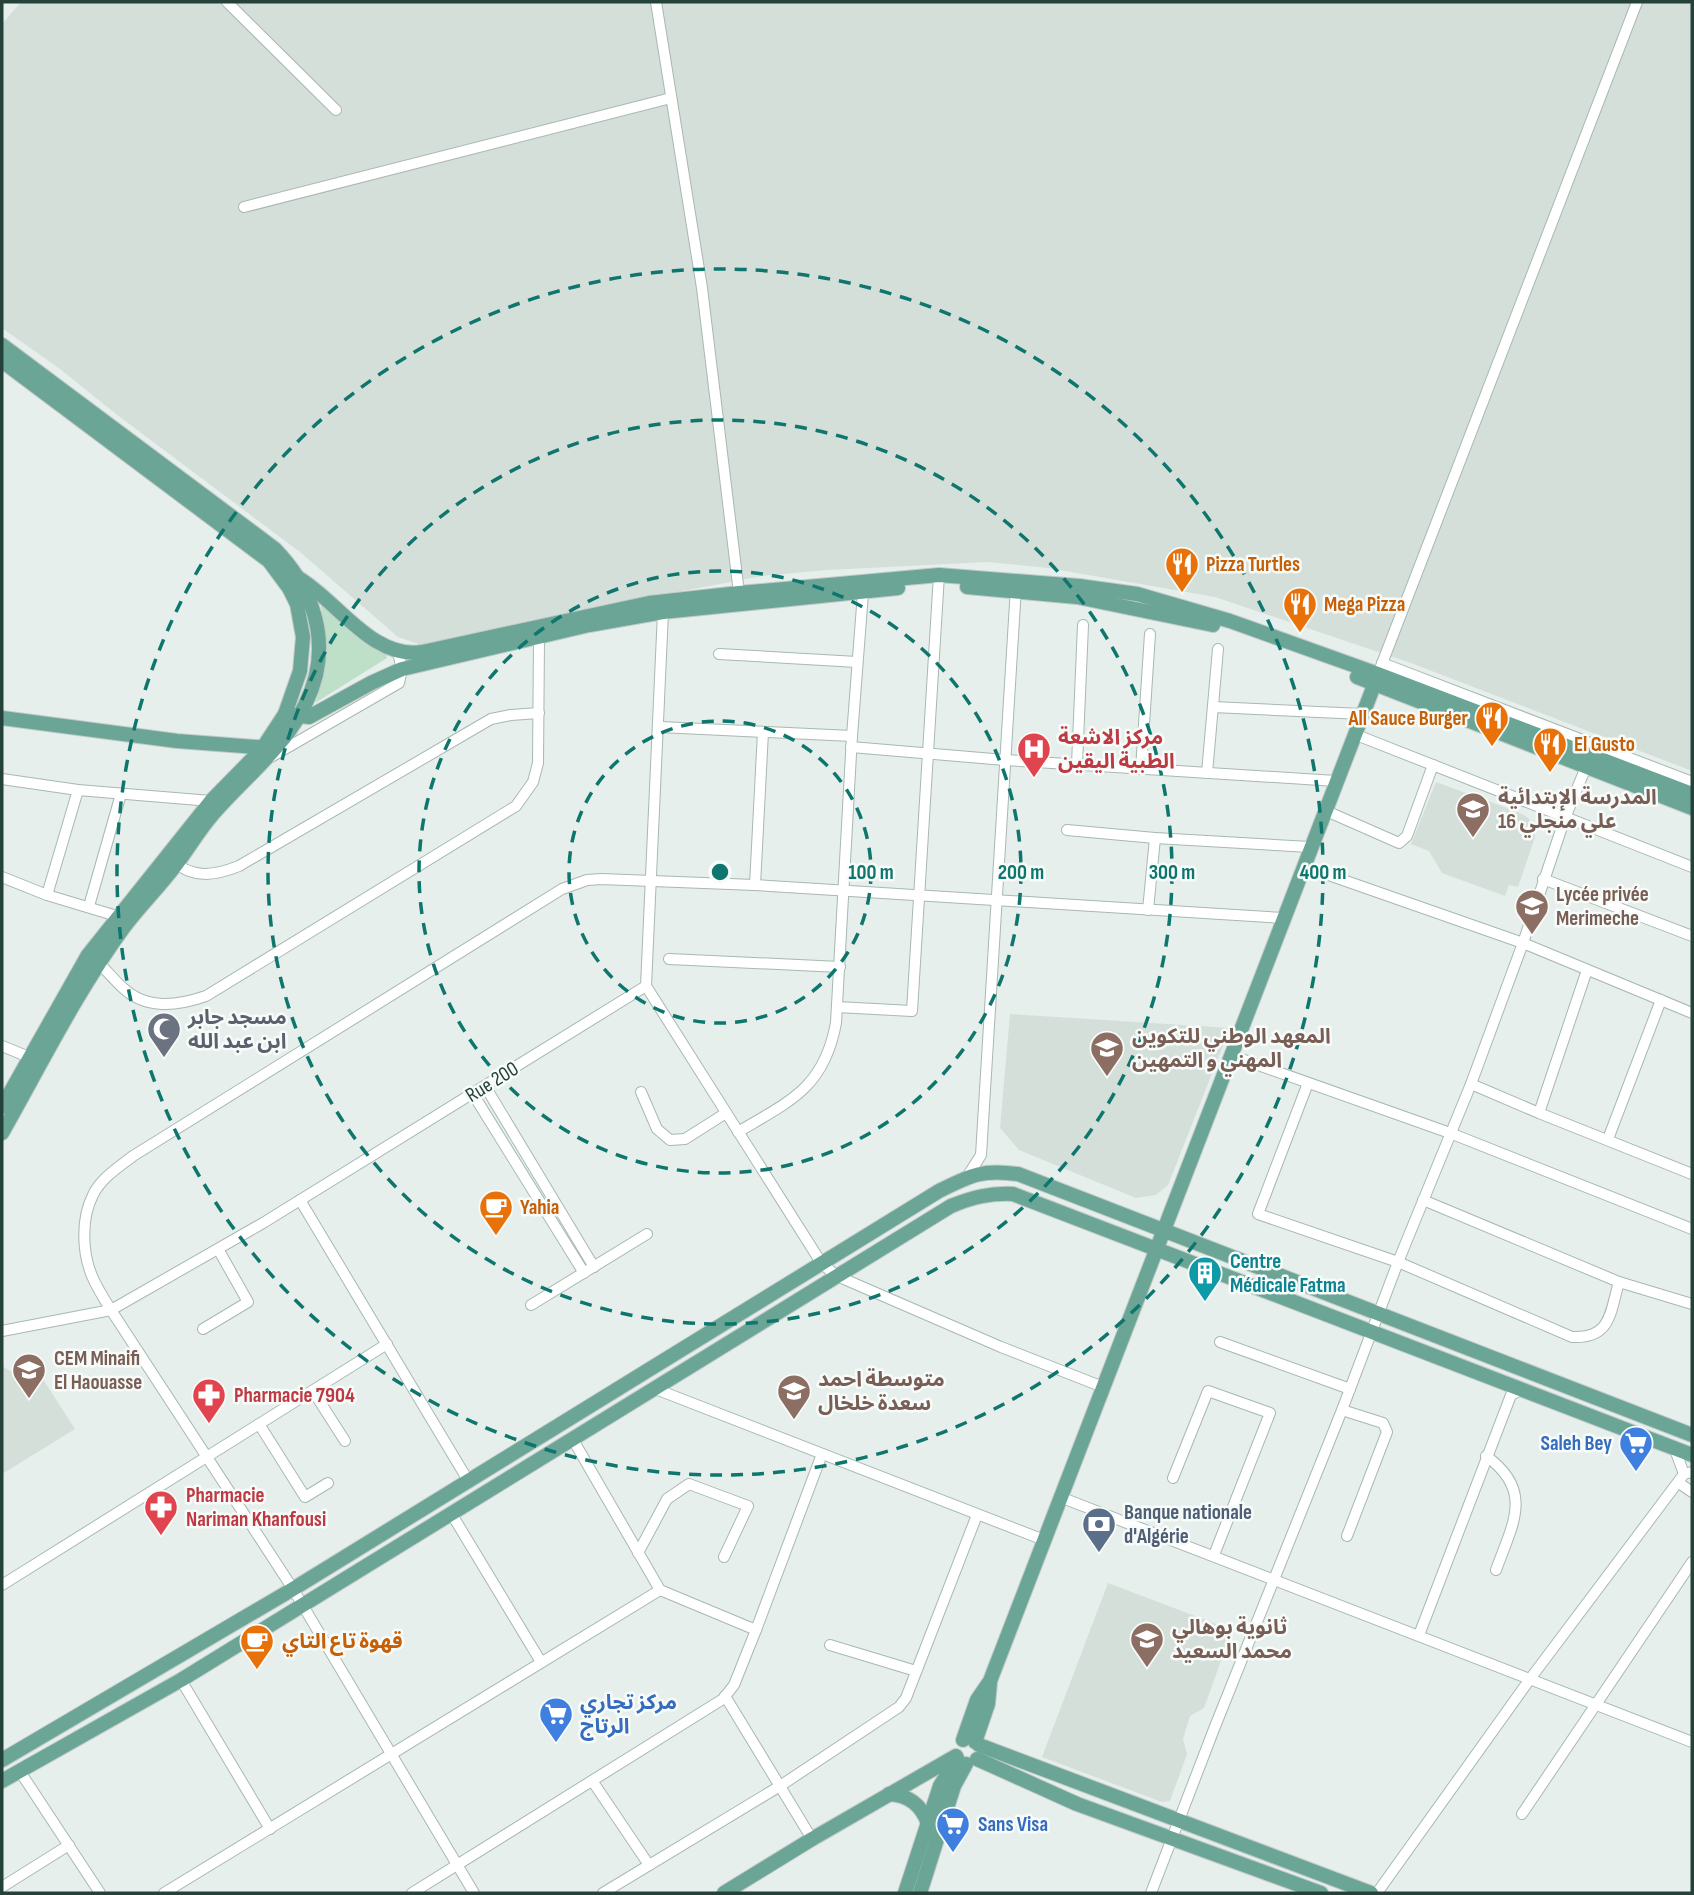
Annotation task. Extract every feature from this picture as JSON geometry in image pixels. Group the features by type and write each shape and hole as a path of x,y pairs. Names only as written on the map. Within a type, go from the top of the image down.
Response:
{"main road":[{"path":"2,345 265,541 283,558 312,604 318,644 316,672 301,716 120,917 29,1057 2,1107"},
{"path":"2,361 256,551 280,574 297,604 303,637 300,671 268,752 211,801 127,924 93,959 2,1133"},
{"path":"297,577 314,588 377,643 398,653 422,652 649,603 739,593 939,579 1137,594 1230,621 1378,673 1692,794"},
{"path":"285,714 309,717 402,669 589,625 663,612 747,602 863,593 939,579"},
{"path":"920,1893 967,1752 977,1700 990,1681 1378,673"},
{"path":"2,719 268,752"},
{"path":"1591,755 1692,808"},
{"path":"2,1760 293,1589 939,1191 967,1177 992,1170 1018,1174 1692,1435"},
{"path":"2,1781 181,1680 951,1206 975,1196 1013,1194 1503,1382 1516,1392 1692,1455"},
{"path":"905,1893 942,1781 967,1752"},
{"path":"967,1752 1077,1804 1321,1893"},
{"path":"724,1893 889,1794 967,1752 1179,1821 1371,1893"},
{"path":"889,1794 904,1796 917,1804 928,1823"}],"street":[{"path":"228,2 336,110"},
{"path":"656,2 702,288 739,593"},
{"path":"1378,673 1637,2"},
{"path":"244,207 671,98"},
{"path":"837,1007 912,1011 939,579"},
{"path":"967,1177 981,1155 1016,586"},
{"path":"738,1132 793,1098 817,1075 832,1044 840,967 863,593"},
{"path":"663,612 660,727 646,986 822,1264 837,1276 1001,1347 1102,1387"},
{"path":"1077,764 1083,625"},
{"path":"1141,769 1150,634"},
{"path":"93,959 123,989 147,1002 183,1004 206,996 516,806 533,782 538,763 539,638"},
{"path":"1207,773 1217,649"},
{"path":"268,752 396,686 401,680 402,669 398,653"},
{"path":"719,654 857,662"},
{"path":"1213,707 1362,714"},
{"path":"172,860 205,876 239,866 491,719 539,713"},
{"path":"660,727 763,732 1005,760 1336,781"},
{"path":"755,885 763,732"},
{"path":"1354,734 1692,867"},
{"path":"1151,1893 1398,1262 1471,1084 1565,818 1591,755 1692,782"},
{"path":"1324,810 1399,843 1407,836 1433,765"},
{"path":"2,779 78,790 211,801"},
{"path":"47,895 78,790"},
{"path":"89,906 121,794"},
{"path":"1067,830 1310,847"},
{"path":"1148,910 1155,838"},
{"path":"1303,866 1523,943 1692,1013"},
{"path":"2,877 47,895 120,917"},
{"path":"1543,879 1692,936"},
{"path":"474,1893 293,1589 111,1310 92,1276 84,1235 93,1194 116,1169 562,889 587,880 755,885 1283,918"},
{"path":"669,959 840,967"},
{"path":"1539,1114 1587,970"},
{"name":"Rue 200","path":"2,1331 111,1310 300,1200 646,986"},
{"path":"1608,1139 1661,1000"},
{"path":"2,1046 29,1057"},
{"path":"1230,1055 1450,1133 1692,1229"},
{"path":"1308,1083 1258,1214 1398,1262 1572,1337 1587,1338 1599,1333 1608,1323 1619,1282"},
{"path":"1471,1084 1539,1114 1692,1174"},
{"path":"485,1086 589,1270"},
{"path":"641,1092 657,1129 670,1140 685,1139 726,1113"},
{"path":"473,1094 589,1270"},
{"path":"981,1155 1001,1171"},
{"path":"300,1200 469,1482"},
{"path":"1423,1200 1619,1282 1692,1304"},
{"path":"531,1306 647,1234"},
{"path":"203,1329 248,1301 218,1249"},
{"path":"1220,1342 1350,1389"},
{"path":"2,1585 387,1344"},
{"path":"653,1388 1044,1540"},
{"path":"313,1391 345,1441"},
{"path":"1173,1478 1208,1391 1270,1413 1214,1555"},
{"path":"1419,1635 1486,1456 1516,1392"},
{"path":"1342,1410 1383,1423 1387,1432 1347,1536"},
{"path":"259,1424 305,1497 328,1483"},
{"path":"572,1438 660,1590 756,1630"},
{"path":"1675,1447 1692,1492"},
{"path":"412,1893 715,1706 725,1696 734,1685 822,1454"},
{"path":"1486,1456 1499,1465 1516,1496 1517,1509 1496,1570"},
{"path":"1377,1893 1531,1679 1685,1476"},
{"path":"638,1553 667,1499 689,1484 748,1507 724,1556"},
{"path":"1060,1497 1692,1742"},
{"path":"451,1513 541,1662"},
{"path":"603,1893 780,1786 899,1707 906,1698 977,1515"},
{"path":"1522,1814 1692,1562"},
{"path":"164,1893 660,1590"},
{"path":"830,1645 916,1671"},
{"path":"181,1680 270,1829"},
{"path":"725,1696 812,1839"},
{"path":"19,1770 100,1893"},
{"path":"593,1782 649,1865"},
{"path":"2,1887 69,1845"}],"shaded area":[{"path":"21,2 1692,2 1692,771 1411,663 1215,597 1048,568 988,562 762,576 582,610 474,639 422,645 398,637 300,552 2,328 2,24"},
{"name":"المدرسة الإبتدائية علي منجلي 16","path":"1436,782 1518,812 1533,824 1535,837 1518,887 1509,885 1505,896 1442,873 1429,851 1411,844"},
{"name":"المعهد الوطني للتكوين المهني و التمهين","path":"1010,1014 1230,1028 1168,1185 1156,1195 1136,1198 1019,1150 1000,1128"},
{"name":"CEM Minaifi El Haouasse","path":"30,1359 75,1429 2,1474 2,1366 12,1372"},
{"name":"ثانوية بوهالي محمد السعيد","path":"1108,1583 1232,1630 1204,1708 1190,1716 1183,1739 1187,1754 1170,1801 1162,1802 1042,1757"}],"green space":[{"path":"320,601 386,654 387,658 315,703 325,664"}],"place":[{"name":"Pizza Turtles","path":"1182,594"},
{"name":"Mega Pizza","path":"1300,634"},
{"name":"All Sauce Burger","path":"1492,748"},
{"name":"El Gusto","path":"1550,774"},
{"name":"مركز الاشعة الطبية اليقين","path":"1034,779"},
{"name":"المدرسة الإبتدائية علي منجلي 16","path":"1473,839"},
{"name":"Lycée privée Merimeche","path":"1532,936"},
{"name":"مسجد جابر ابن عبد الله","path":"164,1059"},
{"name":"المعهد الوطني للتكوين المهني و التمهين","path":"1107,1078"},
{"name":"Yahia","path":"496,1237"},
{"name":"Centre Médicale Fatma","path":"1205,1303"},
{"name":"CEM Minaifi El Haouasse","path":"29,1400"},
{"name":"متوسطة احمد سعدة خلخال","path":"794,1421"},
{"name":"Pharmacie 7904","path":"209,1425"},
{"name":"Saleh Bey","path":"1636,1473"},
{"name":"Pharmacie Nariman Khanfousi","path":"161,1537"},
{"name":"Banque nationale d'Algérie","path":"1099,1554"},
{"name":"ثانوية بوهالي محمد السعيد","path":"1147,1669"},
{"name":"قهوة تاع التاي","path":"257,1671"},
{"name":"مركز تجاري الرتاج","path":"556,1744"},
{"name":"Sans Visa","path":"953,1854"}]}
